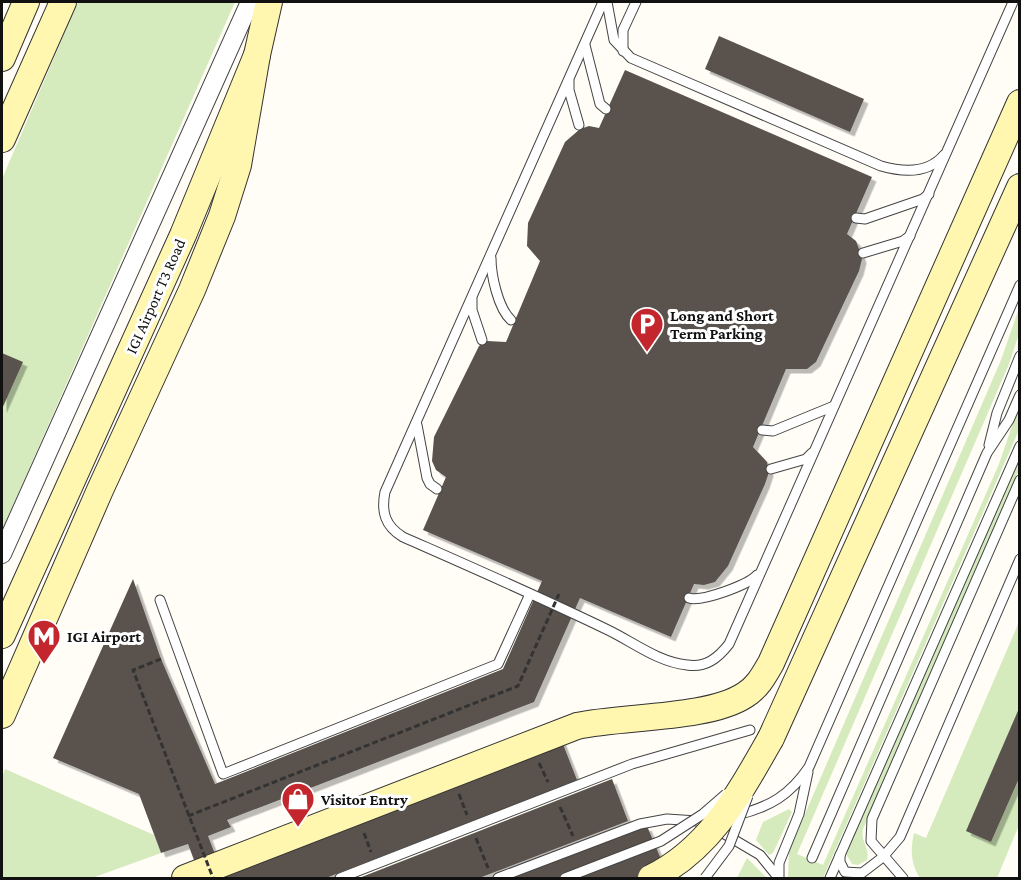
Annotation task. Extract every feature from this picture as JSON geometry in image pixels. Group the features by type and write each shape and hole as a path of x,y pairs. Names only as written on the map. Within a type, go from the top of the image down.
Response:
{"main road":[{"path":"2,58 26,2"},
{"path":"2,139 63,2"},
{"name":"IGI Airport T3 Road","path":"2,635 183,235 257,55 269,2"},
{"path":"2,715 109,468 192,290 222,216 238,165 257,55"},
{"path":"185,879 578,726 608,719 714,708 740,698 761,681 1020,103"},
{"path":"651,879 680,861 717,826 738,796 761,734 1020,188"}],"street":[{"path":"2,554 250,2"}],"lane":[{"path":"605,2 570,74 385,492 383,504 387,524 403,537 611,631 645,650 686,665 697,666 714,660 729,644 1014,2"},
{"path":"605,2 614,40 624,53 881,166 895,170 919,170 940,160 951,146"},
{"path":"624,53 621,37 636,2"},
{"path":"586,39 585,53 600,105 606,109"},
{"path":"570,74 568,90 579,125"},
{"path":"856,218 865,219 923,199 929,194"},
{"path":"863,253 903,242 910,236"},
{"path":"493,249 491,268 504,312 511,320"},
{"path":"498,879 653,820 699,822 758,810 771,805 799,782 809,767 1020,285"},
{"path":"473,294 472,310 482,340"},
{"path":"812,858 987,453 997,414 1020,356"},
{"path":"987,453 1009,420 1020,395"},
{"path":"762,430 772,431 828,410 835,404"},
{"path":"419,417 417,436 427,478 430,484 437,489"},
{"path":"830,879 1020,446"},
{"path":"771,469 806,459 814,452"},
{"path":"897,876 871,841 872,819 1020,480"},
{"path":"841,853 842,868 856,875 868,870 900,837 1020,559"},
{"path":"689,598 702,599 749,582 761,571"},
{"path":"160,600 223,774 498,664 530,594"},
{"path":"340,879 632,764 761,734"},
{"path":"565,879 661,841 694,820 729,791 761,734"},
{"path":"705,879 729,846 761,734"},
{"path":"779,879 779,863 799,814 809,767"},
{"path":"699,822 754,851 769,864 779,879"}],"path":[{"path":"188,816 518,686 559,594"},
{"path":"162,659 133,670 213,879"},
{"path":"530,743 579,847"},
{"path":"356,812 376,865"}],"green space":[{"path":"78,2 235,2 2,530 2,409 22,362 2,353 2,179"},
{"path":"1019,308 1019,334 1009,364 797,854 823,865 999,464 1019,405 1019,430 823,878 788,878 789,851 1001,360"},
{"path":"1019,453 1019,470 863,829 867,860 858,865 852,864 845,852"},
{"path":"1019,622 1019,825 997,878 920,878 912,857 914,833 926,838"},
{"path":"5,769 154,835 161,853 92,878 2,878 2,777"},
{"path":"789,809 792,812 773,853 769,855 756,840 763,822"},
{"path":"747,858 767,878 737,878"}],"building":[{"path":"719,36 864,99 850,132 705,69"},
{"name":"Long and Short Term Parking","path":"625,70 872,177 847,234 856,241 859,249 862,259 859,271 816,362 807,369 786,369 753,447 767,462 769,472 728,566 715,582 704,585 694,584 671,637 580,598 534,702 227,820 231,827 208,836 220,867 561,739 577,780 326,878 193,878 200,876 188,844 161,853 139,794 53,758 133,579 161,659 215,784 503,669 542,581 423,530 446,477 436,470 432,461 434,437 479,346 487,341 506,342 540,261 527,246 528,223 565,142 580,129 589,126 599,128"},
{"path":"2,353 23,362 2,409"},
{"path":"1020,706 1020,776 991,842 966,831"},
{"path":"612,779 628,821 479,878 359,878"},
{"path":"647,826 669,878 510,878"}],"place":[{"name":"Long and Short Term Parking","path":"647,353"},
{"name":"IGI Airport","path":"44,665"},
{"name":"Visitor Entry","path":"298,828"}]}
